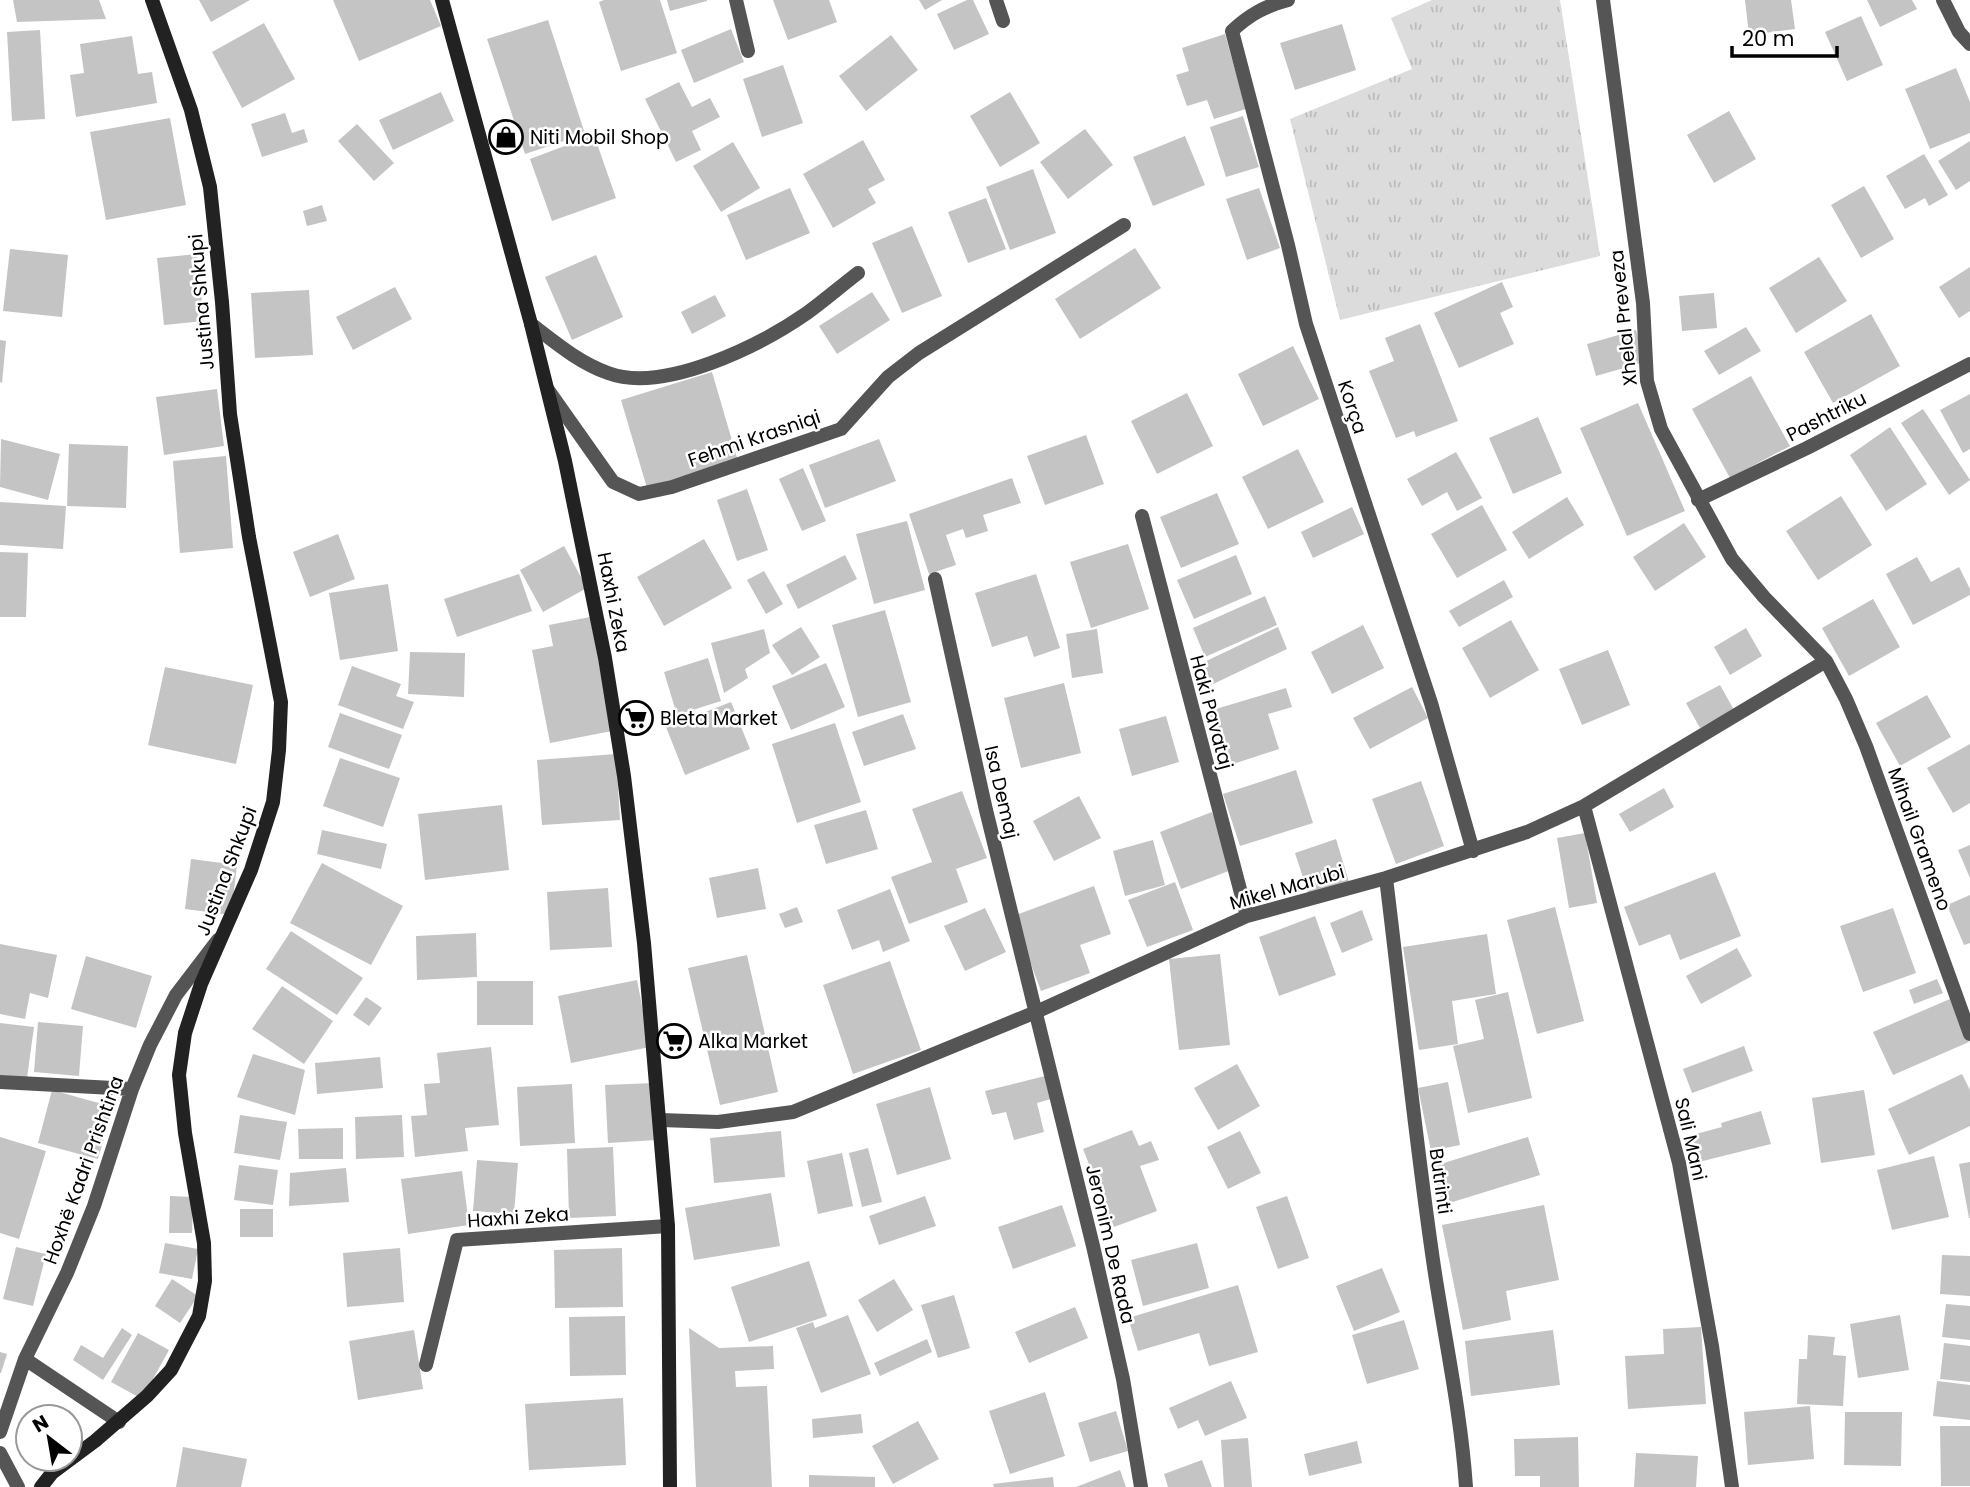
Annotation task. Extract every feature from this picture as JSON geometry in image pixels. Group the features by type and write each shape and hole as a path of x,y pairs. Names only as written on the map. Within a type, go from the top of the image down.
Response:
{"street":[{"name":"Justina Shkupi","path":"41,1487 52,1473 118,1422 171,1370 200,1316 205,1281 204,1243 185,1133 179,1075 185,1033 201,984 251,870 273,802 279,750 281,702 249,537 230,414 222,302 209,187 191,110 152,0"},
{"name":"Haxhi Zeka","path":"442,0 548,390 586,562 620,750 645,943 661,1120 668,1226 670,1487"},
{"path":"736,0 748,51"},
{"path":"996,0 1003,21"},
{"name":"Korça","path":"1288,0 1270,4 1247,17 1232,31 1288,244 1306,324 1431,703 1473,851"},
{"name":"Xhelal Preveza","path":"1603,0 1643,303 1647,381 1661,429 1732,559 1764,597 1826,661"},
{"path":"1943,0 1959,32 1970,44"},
{"name":"Fehmi Krasniqi","path":"548,390 613,482 639,494 672,487 841,429 888,377 919,353 1124,225"},
{"path":"531,324 577,359 610,374 652,379 697,368 755,344 807,313 858,273"},
{"name":"Pashtriku","path":"1698,500 1807,448 1970,364"},
{"name":"Haki Pavataj","path":"1142,516 1247,916"},
{"name":"Isa Demaj","path":"935,579 985,810 1036,1012"},
{"name":"Mikel Marubi","path":"661,1120 718,1122 793,1112 1036,1012 1247,916 1386,878 1527,832 1584,806 1826,661"},
{"name":"Mihail Grameno","path":"1826,661 1866,746 1970,1034"},
{"name":"Sali Mani","path":"1584,806 1679,1163 1712,1346 1732,1487"},
{"name":"Butrinti","path":"1386,878 1420,1167 1464,1453 1466,1487"},
{"name":"Hoxhë Kadri Prishtina","path":"0,1432 25,1359 94,1206 132,1089 150,1045 176,995 224,932"},
{"name":"Jeronim De Rada","path":"1036,1012 1123,1380 1141,1487"},
{"path":"0,1082 132,1089"},
{"name":"Haxhi Zeka","path":"426,1365 457,1240 668,1226"},
{"path":"25,1359 118,1422"},
{"path":"0,1453 18,1487"}],"green space":[{"path":"1432,0 1560,0 1600,256 1340,320 1290,119 1412,69 1391,18"}],"building":[{"path":"13,0 99,0 106,19 17,22"},
{"path":"199,0 250,0 211,22"},
{"path":"333,0 430,0 441,26 359,61"},
{"path":"660,0 677,53 621,71 599,2"},
{"path":"667,0 707,0 707,1 670,11"},
{"path":"773,0 829,0 837,22 788,40"},
{"path":"919,0 942,0 925,10"},
{"path":"967,0 973,0 989,34 954,50 937,14"},
{"path":"1745,0 1791,0 1795,29 1749,35"},
{"path":"1867,0 1912,0 1917,9 1880,27"},
{"path":"1861,16 1883,65 1847,81 1825,32"},
{"path":"548,20 585,134 525,154 487,39"},
{"path":"264,23 295,79 242,108 212,52"},
{"path":"1342,24 1356,70 1295,90 1280,43"},
{"path":"731,29 744,62 694,83 681,50"},
{"path":"40,30 45,119 12,121 7,32"},
{"path":"1225,34 1246,109 1214,119 1207,100 1187,106 1176,75 1189,71 1182,48"},
{"path":"891,35 918,70 866,111 839,76"},
{"path":"132,36 138,74 152,72 157,103 76,117 70,75 84,73 80,44"},
{"path":"783,65 803,123 762,137 743,79"},
{"path":"1956,68 1970,102 1970,133 1930,149 1905,89"},
{"path":"679,82 692,107 710,98 720,117 692,131 701,150 676,162 645,99"},
{"path":"441,92 454,121 393,150 379,120"},
{"path":"1010,92 1040,143 1000,167 970,116"},
{"path":"1729,111 1756,159 1714,183 1687,135"},
{"path":"285,113 292,133 304,129 308,142 262,157 251,124"},
{"path":"1243,116 1259,167 1226,177 1210,127"},
{"path":"170,118 186,205 106,220 90,132"},
{"path":"357,124 394,163 374,181 338,141"},
{"path":"1085,129 1113,165 1068,199 1040,162"},
{"path":"594,135 616,198 552,221 530,159"},
{"path":"1185,136 1205,185 1153,206 1133,157"},
{"path":"863,140 885,180 868,189 876,203 833,228 803,174"},
{"path":"1970,141 1970,181 1956,190 1938,161"},
{"path":"733,142 760,188 721,212 693,166"},
{"path":"1924,154 1948,195 1929,206 1925,198 1905,209 1886,176"},
{"path":"1033,169 1056,233 1010,250 986,187"},
{"path":"1864,186 1894,239 1861,258 1831,205"},
{"path":"790,188 810,233 746,260 727,215"},
{"path":"1259,188 1280,248 1247,260 1226,199"},
{"path":"986,198 1006,249 968,263 948,212"},
{"path":"322,205 327,221 307,226 303,211"},
{"path":"912,226 942,296 902,313 872,243"},
{"path":"1135,248 1161,288 1080,339 1055,299"},
{"path":"10,249 68,255 62,317 3,311"},
{"path":"197,254 204,321 164,325 157,258"},
{"path":"596,255 623,317 572,340 545,277"},
{"path":"1819,257 1847,301 1796,333 1769,288"},
{"path":"1970,267 1970,311 1959,318 1939,287"},
{"path":"1502,282 1513,307 1500,313 1514,344 1459,368 1434,313"},
{"path":"395,287 412,319 353,350 336,317"},
{"path":"309,290 313,355 255,358 251,293"},
{"path":"872,292 890,320 837,354 819,326"},
{"path":"1714,293 1717,328 1682,331 1679,296"},
{"path":"715,295 726,316 692,334 681,312"},
{"path":"1871,314 1900,366 1833,403 1804,352"},
{"path":"1420,324 1458,421 1416,437 1414,431 1396,438 1369,371 1394,361 1385,338"},
{"path":"1746,327 1761,351 1719,375 1704,351"},
{"path":"1636,330 1645,362 1596,376 1587,344"},
{"path":"0,340 6,341 2,383 0,382"},
{"path":"1293,346 1319,399 1263,426 1238,374"},
{"path":"712,372 738,461 647,488 621,400"},
{"path":"1751,376 1790,446 1730,478 1692,409"},
{"path":"217,389 224,446 164,455 156,397"},
{"path":"1187,393 1213,446 1157,474 1131,421"},
{"path":"1970,394 1970,449 1963,453 1940,410"},
{"path":"1638,403 1685,511 1627,536 1580,428"},
{"path":"1923,409 1970,480 1949,495 1901,423"},
{"path":"1538,417 1562,473 1513,494 1489,438"},
{"path":"1890,427 1927,484 1886,511 1850,455"},
{"path":"1086,435 1104,484 1045,505 1027,456"},
{"path":"1,439 60,454 48,500 0,487"},
{"path":"879,439 896,481 825,508 809,465"},
{"path":"69,444 128,446 126,508 67,506"},
{"path":"1298,449 1324,502 1268,529 1242,477"},
{"path":"1456,452 1482,498 1457,511 1447,492 1422,506 1407,479"},
{"path":"226,456 233,548 180,553 173,461"},
{"path":"803,468 826,521 802,531 779,479"},
{"path":"1012,478 1021,503 983,515 988,531 966,538 963,529 946,535 956,565 929,574 909,514"},
{"path":"747,489 768,550 737,561 717,500"},
{"path":"1217,493 1239,544 1181,568 1160,517"},
{"path":"1841,496 1872,545 1818,580 1786,531"},
{"path":"1567,497 1584,525 1529,559 1512,532"},
{"path":"0,502 66,506 63,549 0,545"},
{"path":"1482,505 1507,550 1457,578 1431,534"},
{"path":"1352,507 1364,534 1313,558 1301,532"},
{"path":"907,521 925,590 874,604 856,534"},
{"path":"1684,523 1706,557 1655,591 1633,557"},
{"path":"338,534 355,579 310,597 293,552"},
{"path":"704,539 732,588 664,626 637,577"},
{"path":"1128,544 1149,609 1091,628 1070,562"},
{"path":"564,546 587,588 543,612 520,570"},
{"path":"0,552 28,553 26,617 0,617"},
{"path":"845,555 857,579 798,609 786,585"},
{"path":"1236,555 1252,594 1194,619 1177,580"},
{"path":"1917,557 1931,582 1959,567 1970,589 1970,595 1913,625 1886,574"},
{"path":"764,571 783,604 766,614 747,580"},
{"path":"519,574 532,611 457,637 444,599"},
{"path":"1036,574 1060,648 1034,657 1027,636 992,647 975,593"},
{"path":"1504,580 1513,597 1459,627 1449,611"},
{"path":"388,584 398,651 340,660 329,593"},
{"path":"1265,596 1277,625 1205,657 1193,628"},
{"path":"1873,599 1900,647 1849,676 1822,628"},
{"path":"885,610 911,702 858,717 832,625"},
{"path":"590,617 612,731 550,743 532,650 553,646 549,625"},
{"path":"1511,620 1539,670 1490,698 1462,648"},
{"path":"1363,625 1384,668 1332,694 1311,652"},
{"path":"801,627 820,657 792,675 772,645"},
{"path":"1278,627 1287,649 1211,685 1200,664"},
{"path":"1746,628 1762,656 1730,675 1714,647"},
{"path":"764,629 770,653 745,669 748,678 724,693 711,643"},
{"path":"1097,629 1103,673 1072,678 1066,634"},
{"path":"1608,650 1630,705 1582,725 1559,669"},
{"path":"410,652 465,653 464,697 408,694"},
{"path":"708,658 721,701 677,715 664,672"},
{"path":"826,663 845,707 791,730 772,686"},
{"path":"352,666 401,684 396,696 414,702 403,729 338,705"},
{"path":"165,667 253,685 236,764 148,745"},
{"path":"1064,683 1081,753 1021,768 1004,698"},
{"path":"1720,685 1734,710 1700,728 1686,703"},
{"path":"1412,687 1428,718 1370,749 1353,718"},
{"path":"1286,688 1292,707 1268,714 1279,749 1227,766 1209,711"},
{"path":"1927,695 1951,737 1900,766 1876,723"},
{"path":"731,702 750,749 685,775 666,727"},
{"path":"340,713 402,735 389,769 328,747"},
{"path":"903,714 916,749 864,766 852,732"},
{"path":"1166,716 1179,762 1132,776 1119,729"},
{"path":"835,723 861,802 797,823 772,744"},
{"path":"1970,744 1970,803 1953,813 1927,768"},
{"path":"616,754 620,820 542,825 537,760"},
{"path":"340,758 400,778 383,827 323,806"},
{"path":"1296,770 1313,823 1240,846 1223,794"},
{"path":"1421,781 1444,846 1396,864 1372,799"},
{"path":"1664,788 1674,807 1630,832 1619,814"},
{"path":"962,791 987,858 956,869 968,902 909,924 891,877 932,862 912,809"},
{"path":"1079,796 1101,838 1054,861 1033,821"},
{"path":"502,805 509,870 425,880 418,814"},
{"path":"866,810 878,849 826,864 814,825"},
{"path":"1212,812 1234,869 1181,889 1160,832"},
{"path":"322,830 387,844 381,869 317,854"},
{"path":"1585,833 1597,903 1569,908 1557,838"},
{"path":"1336,839 1349,882 1309,896 1295,853"},
{"path":"1153,840 1165,885 1125,896 1113,851"},
{"path":"1970,845 1970,878 1958,850"},
{"path":"191,859 237,865 231,915 185,909"},
{"path":"322,863 403,906 371,965 290,923"},
{"path":"758,868 766,909 717,918 709,878"},
{"path":"1715,872 1741,936 1680,960 1670,934 1639,946 1624,907"},
{"path":"1175,882 1193,930 1147,947 1128,900"},
{"path":"1094,886 1111,934 1080,945 1090,973 1041,991 1013,916"},
{"path":"608,888 612,947 550,950 547,892"},
{"path":"890,889 910,941 883,952 879,940 852,950 837,910"},
{"path":"1970,895 1970,943 1964,945 1947,905"},
{"path":"797,907 803,922 785,928 779,914"},
{"path":"1555,907 1584,1021 1537,1034 1507,920"},
{"path":"985,908 1006,952 965,971 944,926"},
{"path":"1893,908 1916,973 1863,992 1840,926"},
{"path":"1362,910 1373,940 1342,953 1330,923"},
{"path":"1315,916 1336,975 1279,996 1259,937"},
{"path":"291,931 363,978 337,1015 266,969"},
{"path":"476,933 477,977 417,980 416,936"},
{"path":"1487,934 1496,994 1452,1001 1458,1044 1419,1050 1403,947"},
{"path":"0,944 57,955 48,998 30,993 25,1019 0,1014"},
{"path":"1737,948 1752,976 1701,1004 1686,976"},
{"path":"1220,954 1230,1045 1179,1050 1169,959"},
{"path":"747,955 778,1092 720,1105 688,968"},
{"path":"86,956 152,976 136,1028 71,1009"},
{"path":"890,961 921,1050 853,1074 823,985"},
{"path":"1937,979 1943,993 1914,1004 1909,990"},
{"path":"637,980 650,1047 571,1063 558,996"},
{"path":"477,981 533,981 533,1025 477,1025"},
{"path":"282,986 333,1021 304,1064 252,1029"},
{"path":"1508,992 1532,1098 1468,1113 1453,1046 1484,1039 1475,1000"},
{"path":"366,997 382,1008 369,1026 353,1015"},
{"path":"1950,999 1969,1042 1893,1075 1873,1032"},
{"path":"38,1022 83,1026 79,1076 34,1072"},
{"path":"0,1023 34,1027 27,1078 0,1075"},
{"path":"1744,1046 1753,1071 1692,1093 1683,1069"},
{"path":"491,1047 499,1125 465,1128 468,1151 415,1157 411,1116 427,1115 424,1084 440,1083 437,1053"},
{"path":"253,1054 305,1070 295,1115 237,1097"},
{"path":"380,1057 383,1088 317,1094 315,1063"},
{"path":"1237,1064 1260,1106 1218,1130 1194,1088"},
{"path":"1962,1074 1970,1090 1970,1126 1909,1155 1888,1109"},
{"path":"1045,1076 1051,1099 1037,1103 1044,1132 1014,1140 1006,1112 992,1115 985,1091"},
{"path":"1448,1082 1460,1145 1431,1151 1418,1088"},
{"path":"654,1083 657,1140 608,1143 605,1085"},
{"path":"572,1084 575,1143 520,1146 517,1087"},
{"path":"930,1087 951,1159 897,1175 876,1104"},
{"path":"52,1090 113,1107 98,1159 38,1143"},
{"path":"1864,1090 1875,1155 1821,1163 1812,1098"},
{"path":"1761,1111 1771,1144 1699,1162 1692,1135 1722,1127 1721,1123"},
{"path":"240,1115 287,1122 280,1160 234,1153"},
{"path":"402,1115 404,1157 356,1159 355,1117"},
{"path":"343,1128 343,1159 299,1159 298,1129"},
{"path":"1132,1130 1139,1146 1151,1141 1159,1160 1140,1166 1157,1211 1114,1227 1083,1149"},
{"path":"781,1131 785,1177 714,1183 710,1138"},
{"path":"1240,1131 1261,1173 1228,1189 1207,1147"},
{"path":"0,1137 46,1151 19,1239 0,1233"},
{"path":"1528,1137 1540,1175 1443,1205 1431,1167"},
{"path":"613,1147 616,1216 569,1218 567,1149"},
{"path":"868,1148 882,1202 862,1207 849,1153"},
{"path":"842,1153 853,1206 818,1214 807,1161"},
{"path":"1934,1156 1949,1217 1892,1230 1877,1170"},
{"path":"477,1160 518,1163 514,1214 473,1211"},
{"path":"1970,1162 1970,1218 1969,1218 1959,1164"},
{"path":"239,1165 278,1170 273,1205 234,1200"},
{"path":"346,1168 349,1202 289,1206 290,1173"},
{"path":"462,1171 469,1225 408,1234 401,1179"},
{"path":"771,1193 780,1246 694,1260 685,1208"},
{"path":"170,1196 193,1197 192,1233 169,1233"},
{"path":"925,1196 936,1226 879,1245 869,1216"},
{"path":"1287,1196 1309,1258 1278,1269 1256,1207"},
{"path":"1062,1205 1076,1246 1013,1269 998,1227"},
{"path":"1544,1205 1559,1280 1506,1291 1511,1320 1463,1330 1442,1225"},
{"path":"240,1209 273,1209 273,1237 240,1237"},
{"path":"165,1243 198,1249 192,1279 159,1273"},
{"path":"1197,1243 1209,1288 1143,1306 1131,1260"},
{"path":"16,1247 46,1254 33,1306 3,1299"},
{"path":"400,1248 404,1302 347,1307 343,1253"},
{"path":"622,1248 623,1307 555,1308 554,1250"},
{"path":"1942,1255 1970,1256 1970,1296 1940,1294"},
{"path":"809,1261 827,1316 749,1342 731,1287"},
{"path":"1382,1268 1400,1312 1354,1331 1336,1286"},
{"path":"172,1279 198,1296 180,1323 155,1306"},
{"path":"894,1279 913,1310 877,1332 858,1300"},
{"path":"1238,1285 1258,1352 1209,1366 1199,1333 1138,1351 1128,1318"},
{"path":"954,1295 970,1348 938,1358 921,1305"},
{"path":"1946,1304 1970,1306 1970,1340 1942,1337"},
{"path":"1075,1307 1088,1338 1029,1363 1015,1332"},
{"path":"848,1315 871,1374 821,1393 796,1328 813,1322 815,1328"},
{"path":"1900,1315 1909,1370 1858,1378 1850,1324"},
{"path":"625,1316 626,1375 570,1376 569,1317"},
{"path":"1404,1320 1419,1369 1367,1384 1352,1335"},
{"path":"1701,1327 1706,1404 1628,1409 1625,1356 1664,1354 1663,1329"},
{"path":"122,1328 132,1335 103,1380 73,1360 81,1345 103,1358"},
{"path":"689,1328 719,1348 773,1346 774,1369 735,1371 736,1387 767,1386 772,1487 696,1487"},
{"path":"414,1330 423,1389 358,1400 349,1341"},
{"path":"1553,1330 1560,1385 1471,1396 1465,1341"},
{"path":"138,1333 169,1350 142,1399 111,1382"},
{"path":"1808,1335 1835,1337 1833,1355 1846,1356 1843,1406 1797,1404 1799,1359 1807,1359"},
{"path":"927,1339 932,1352 880,1376 874,1363"},
{"path":"1944,1343 1970,1346 1970,1382 1940,1379"},
{"path":"0,1352 7,1354 1,1373 0,1373"},
{"path":"1231,1381 1247,1418 1205,1436 1198,1420 1178,1429 1169,1408"},
{"path":"1937,1381 1970,1385 1970,1420 1933,1416"},
{"path":"1045,1392 1065,1456 1010,1474 989,1411"},
{"path":"623,1398 626,1465 529,1470 525,1404"},
{"path":"1810,1406 1814,1459 1748,1465 1744,1412"},
{"path":"1116,1411 1128,1451 1090,1462 1078,1423"},
{"path":"1845,1412 1902,1412 1901,1466 1844,1465"},
{"path":"861,1414 863,1433 813,1438 812,1419"},
{"path":"918,1421 939,1459 893,1484 872,1446"},
{"path":"1940,1426 1970,1426 1970,1486 1941,1486"},
{"path":"1578,1437 1579,1487 1540,1487 1540,1476 1515,1476 1514,1439"},
{"path":"1248,1438 1252,1487 1224,1487 1221,1440"},
{"path":"1357,1441 1362,1463 1309,1476 1304,1454"},
{"path":"183,1447 247,1459 241,1487 176,1487"},
{"path":"1636,1453 1698,1456 1696,1487 1634,1487"},
{"path":"1202,1460 1212,1487 1168,1487 1164,1474"},
{"path":"1120,1470 1126,1487 1076,1487"},
{"path":"809,1475 875,1477 875,1487 809,1487"},
{"path":"1053,1477 1054,1487 994,1487 993,1484"}],"place":[{"name":"Niti Mobil Shop","path":"506,137"},
{"name":"Bleta Market","path":"636,718"},
{"name":"Alka Market","path":"674,1041"}]}
